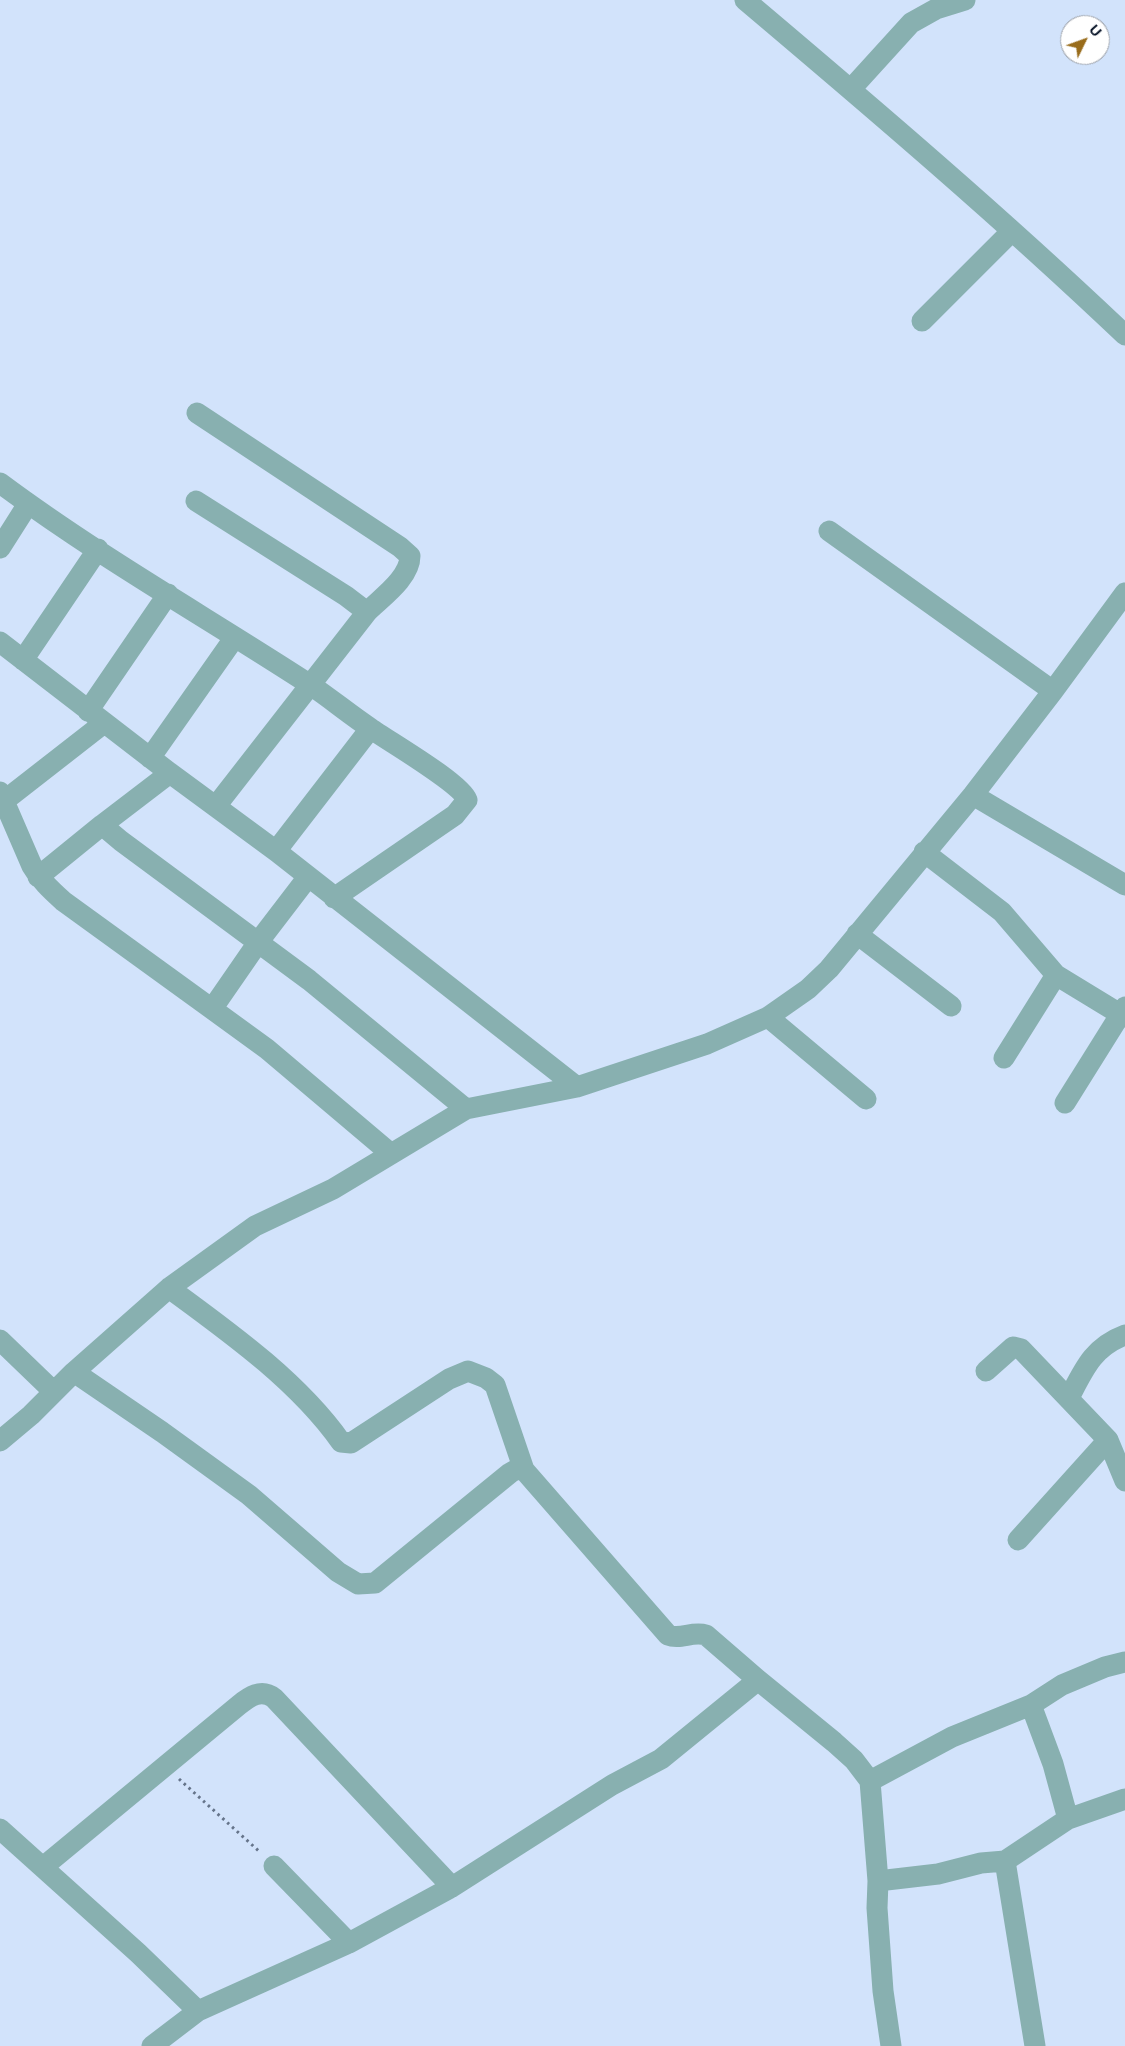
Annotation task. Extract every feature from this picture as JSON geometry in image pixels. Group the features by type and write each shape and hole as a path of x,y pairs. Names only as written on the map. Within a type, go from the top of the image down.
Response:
{"street":[{"path":"745,0 851,89 1012,231 1125,335"},
{"path":"851,89 911,23 936,9 965,0"},
{"path":"922,321 1012,231"},
{"path":"197,413 400,547 410,556 410,562 402,577 368,612 216,806"},
{"path":"0,483 28,504 310,685 370,729 452,783 465,795 467,800 455,815 334,898"},
{"path":"196,501 346,596 368,612"},
{"path":"0,548 28,504"},
{"path":"829,531 1053,691"},
{"path":"23,660 98,549"},
{"path":"0,1442 74,1372 170,1288 255,1226 332,1189 466,1109 577,1087 707,1044 768,1017 808,989 829,969 973,795 1125,593"},
{"path":"168,594 96,717 2,796 38,876 63,901 266,1049 390,1153"},
{"path":"150,758 235,637"},
{"path":"0,642 150,758 276,851 577,1087"},
{"path":"276,851 370,729"},
{"path":"38,876 170,773"},
{"path":"973,795 1125,885"},
{"path":"102,825 120,842 309,980 466,1109"},
{"path":"924,852 1002,912 1056,975 1124,1013 1065,1103"},
{"path":"212,1009 258,941 308,877"},
{"path":"858,934 951,1006"},
{"path":"1004,1058 1056,975"},
{"path":"768,1017 866,1099"},
{"path":"170,1288 216,1322 299,1391 328,1423 341,1442 351,1443 367,1434 449,1379 468,1371 486,1378 495,1385 524,1470 668,1635 678,1636 699,1633 706,1635 854,1760 870,1781 878,1881 877,1908 882,1982 891,2046"},
{"path":"1069,1398 1080,1375 1098,1349 1106,1343 1125,1335"},
{"path":"0,1340 54,1392"},
{"path":"986,1371 1013,1347 1018,1348 1108,1440 1125,1481"},
{"path":"74,1372 162,1432 249,1495 338,1572 358,1584 375,1583 510,1472 517,1469 524,1470"},
{"path":"1018,1540 1108,1440"},
{"path":"870,1781 952,1737 1031,1705 1062,1685 1105,1667 1125,1662"},
{"path":"152,2046 198,2011 349,1943 452,1887 612,1785 661,1759 758,1680"},
{"path":"43,1867 248,1698 256,1694 269,1694 452,1887"},
{"path":"1031,1705 1053,1764 1068,1818"},
{"path":"878,1881 938,1874 981,1863 1005,1861 1068,1818 1125,1799"},
{"path":"0,1829 138,1953 198,2011"},
{"path":"1005,1861 1035,2046"},
{"path":"274,1866 349,1943"}],"path":[{"path":"165,1766 274,1866"}]}
